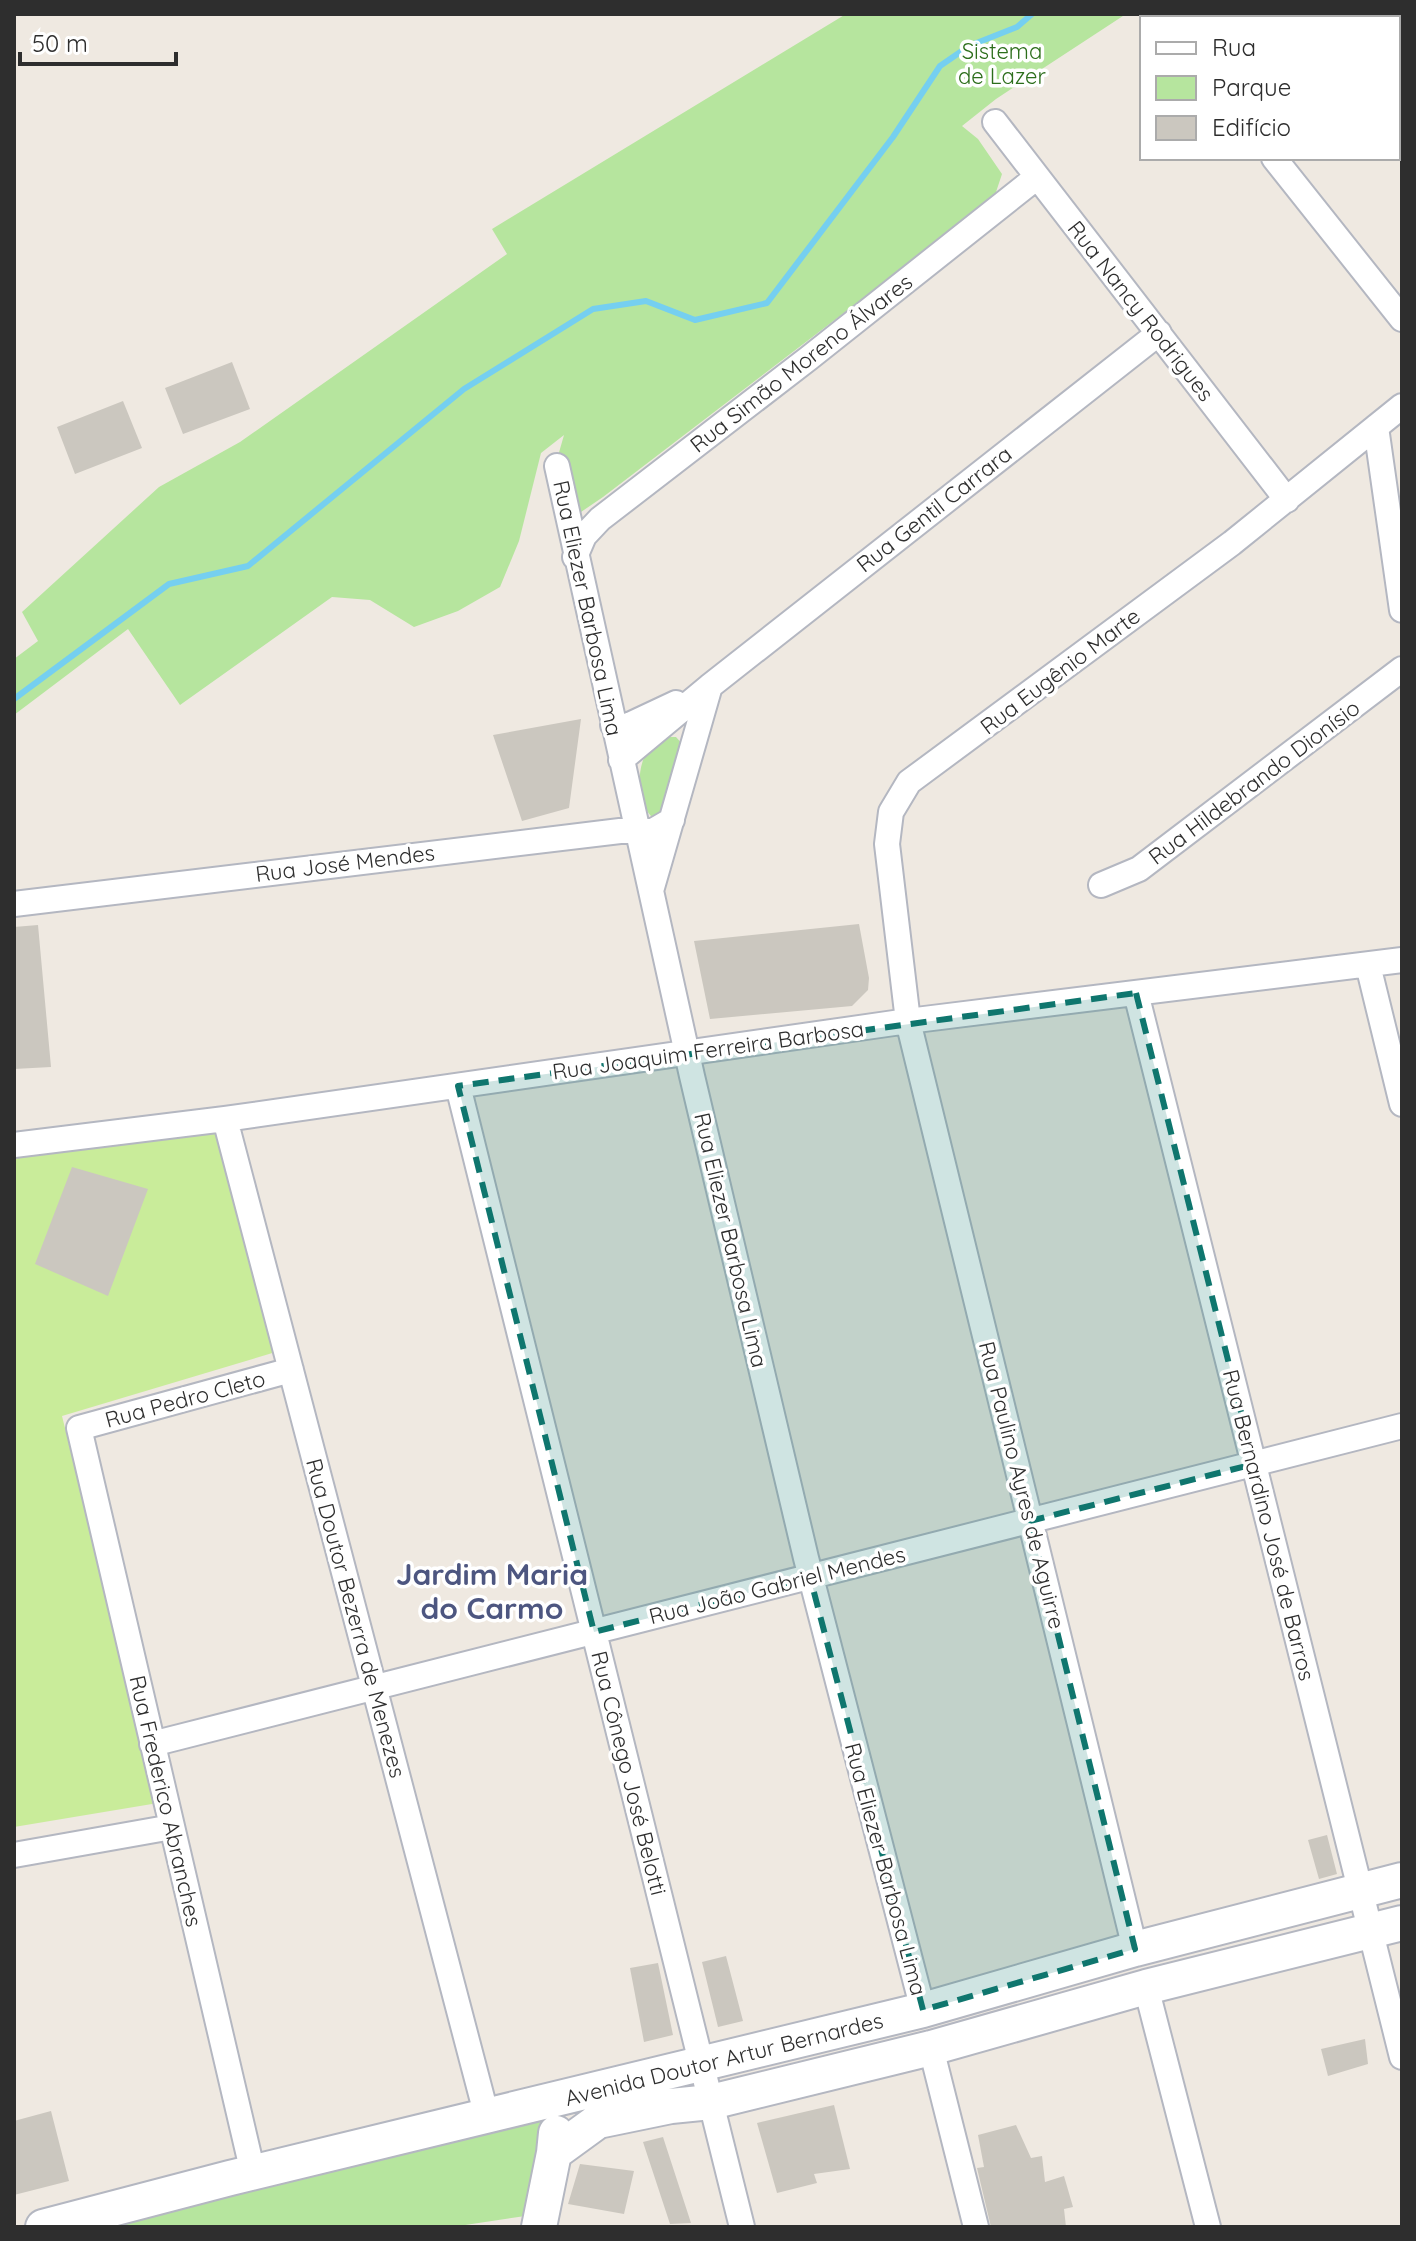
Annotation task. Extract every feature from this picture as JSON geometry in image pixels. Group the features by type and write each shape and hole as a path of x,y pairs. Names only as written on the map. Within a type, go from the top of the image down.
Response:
{"main road":[{"name":"Avenida Doutor Artur Bernardes","path":"43,2227 923,2010 1135,1949 1402,1880"},
{"name":"Avenida Doutor Artur Bernardes","path":"554,2153 598,2121 671,2106 711,2102 931,2048 1146,1987 1386,1927"},
{"path":"539,2227 554,2153 559,2100"}],"street":[{"name":"Rua Nancy Rodrigues","path":"995,122 1287,500"},
{"path":"1276,160 1402,319"},
{"name":"Rua Simão Moreno Álvares","path":"575,557 584,536 600,519 1037,177"},
{"name":"Rua Gentil Carrara","path":"621,760 710,686 1159,333"},
{"name":"Rua Eugênio Marte","path":"908,1021 887,844 891,812 909,782 1287,500 1402,406"},
{"path":"1376,427 1402,610"},
{"name":"Rua Eliezer Barbosa Lima","path":"557,466 636,831 810,1577 923,2010"},
{"name":"Rua Hildebrando Dionísio","path":"1101,885 1139,869 1402,669"},
{"path":"650,892 710,686"},
{"name":"Rua Gentil Carrara","path":"613,725 627,726 710,686"},
{"name":"Rua José Mendes","path":"14,904 653,831 672,820"},
{"name":"Rua Joaquim Ferreira Barbosa","path":"14,1145 225,1119 908,1021 1402,960"},
{"path":"1368,965 1402,1104"},
{"name":"Rua Bernardino José de Barros","path":"1136,993 1360,1891 1386,1927 1402,2057"},
{"name":"Rua Paulino Ayres de Aguirre","path":"908,1021 1135,1949"},
{"name":"Rua Cônego José Belotti","path":"458,1086 742,2227"},
{"name":"Rua Doutor Bezerra de Menezes","path":"225,1119 487,2117"},
{"name":"Rua Pedro Cleto","path":"79,1428 291,1370"},
{"name":"Rua João Gabriel Mendes","path":"152,1744 1402,1426"},
{"name":"Rua Frederico Abranches","path":"79,1428 253,2173"},
{"path":"14,1855 172,1827"},
{"path":"1146,1987 1208,2227"},
{"path":"931,2048 976,2227"}],"highlighted area":[{"path":"1136,993 1254,1464 1030,1521 1135,1949 923,2010 810,1577 594,1632 458,1086"}],"green space":[{"name":"Sistema de Lazer","path":"846,14 1126,14 996,99 962,126 978,139 1002,174 995,195 603,497 581,512 572,503 558,456 564,435 541,453 519,541 500,587 458,611 414,627 370,600 332,597 180,705 128,629 14,715 14,659 38,641 22,612 159,487 240,442 507,254 492,229"},
{"path":"668,737 676,737 684,746 668,812 657,821 645,808 642,799 641,769 647,752"},
{"path":"220,1132 279,1351 62,1416 158,1803 14,1827 14,1158"},
{"path":"547,2115 532,2215 452,2227 99,2227"}],"building":[{"path":"232,362 250,409 183,434 165,388"},
{"path":"123,401 142,448 75,474 57,427"},
{"path":"581,719 569,808 522,821 493,735"},
{"path":"859,924 869,978 868,990 852,1006 710,1019 694,941"},
{"path":"38,925 51,1067 14,1069 14,927"},
{"path":"72,1167 148,1189 108,1296 35,1264"},
{"path":"1327,1835 1337,1874 1319,1879 1308,1840"},
{"path":"726,1956 743,2021 718,2027 702,1962"},
{"path":"658,1963 673,2035 644,2042 630,1968"},
{"path":"1365,2039 1368,2064 1328,2076 1321,2049"},
{"path":"834,2105 850,2169 814,2174 817,2183 777,2193 757,2123"},
{"path":"51,2111 69,2181 14,2195 14,2121"},
{"path":"1016,2125 1031,2158 1042,2156 1045,2182 1064,2176 1073,2207 1064,2209 1066,2227 991,2227 977,2168 984,2167 978,2135"},
{"path":"663,2137 691,2223 670,2224 643,2142"},
{"path":"580,2164 634,2171 624,2214 568,2204"}],"waterway":[{"path":"14,699 169,584 248,566 464,389 593,309 646,301 695,320 767,303 893,137 940,66 969,46 1017,27 1032,14"}],"district":[{"name":"Jardim Maria do Carmo","path":"492,1592"}]}
